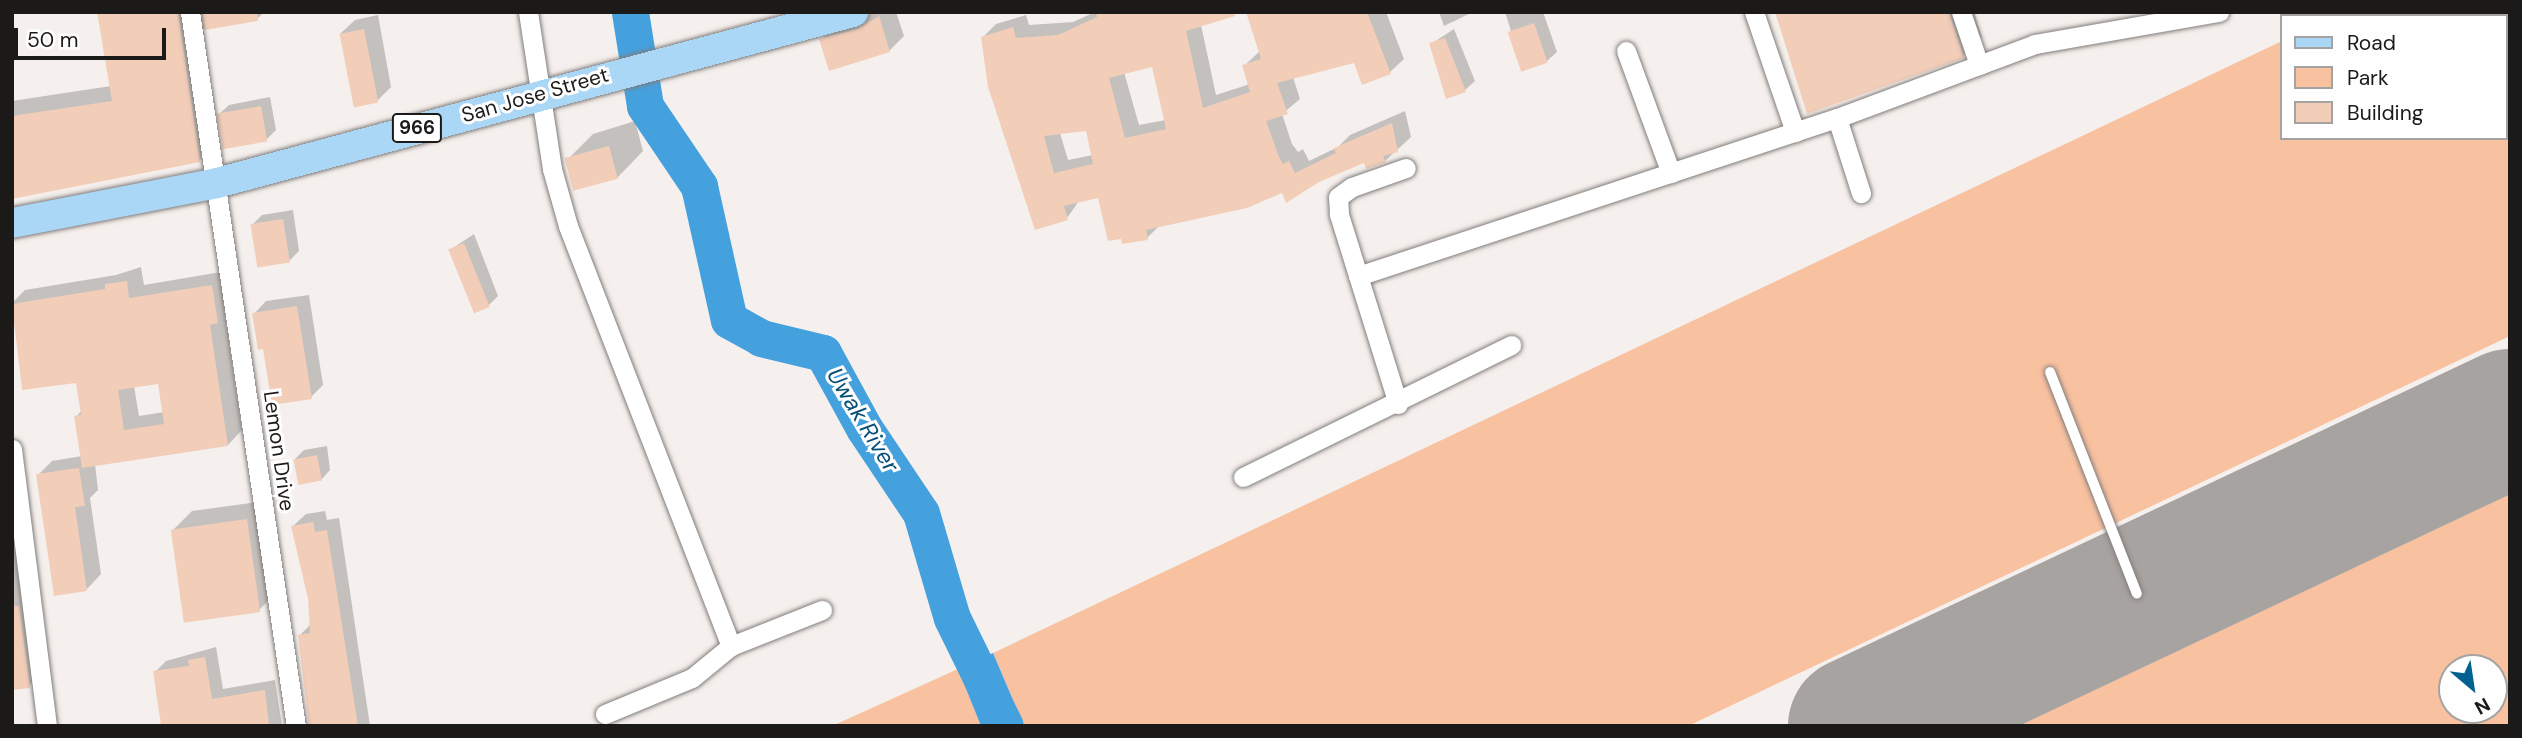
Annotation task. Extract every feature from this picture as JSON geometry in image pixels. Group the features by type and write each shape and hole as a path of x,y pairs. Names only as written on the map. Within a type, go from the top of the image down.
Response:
{"main road":[{"name":"San Jose Street","path":"12,223 217,183 617,72 653,65 807,19 853,12"}],"street":[{"name":"Lemon Drive","path":"190,12 296,726"},
{"path":"528,12 539,95 568,226 731,646"},
{"path":"1754,12 1795,132"},
{"path":"1961,12 1979,65"},
{"path":"1358,275 1838,118 2064,36 2219,12"},
{"path":"1626,51 1671,173"},
{"path":"1838,118 1861,193"},
{"path":"1398,404 1339,214 1338,197 1352,187 1406,168"},
{"path":"1243,477 1398,404 1511,345"},
{"path":"12,449 47,726"},
{"path":"605,714 692,678 731,646 822,610"}],"lane":[{"path":"2050,372 2137,594"}],"green space":[{"path":"2510,12 2510,336 1688,726 1024,726 993,653 2280,42 2280,140 2508,140 2508,14 2338,14"},
{"path":"2510,494 2510,726 2018,726"},
{"path":"958,669 981,726 832,726"}],"water":[{"path":"993,653 1024,726 981,726 958,669"}],"building":[{"path":"97,12 178,12 200,162 12,199 12,116 112,101"},
{"path":"202,12 257,12 258,21 205,30"},
{"path":"1096,12 1234,12 1235,16 1186,31 1203,108 1250,92 1242,65 1261,59 1246,12 1367,12 1391,74 1362,85 1354,63 1277,83 1288,114 1266,121 1279,157 1283,164 1289,161 1295,173 1336,153 1334,148 1392,123 1398,152 1383,156 1386,162 1366,169 1364,163 1319,182 1286,203 1282,193 1247,208 1146,230 1148,240 1122,244 1121,239 1108,241 1098,198 1064,206 1068,220 1035,230 988,87 981,37 1013,27 1016,38 1058,35 1097,17","holes":["1152,67 1166,129 1125,138 1109,78","1086,131 1093,164 1054,173 1044,136"]},
{"path":"1775,12 1949,12 1964,58 1807,114"},
{"path":"879,16 890,52 829,71 819,39 858,29"},
{"path":"1534,23 1548,63 1521,72 1508,32"},
{"path":"364,29 378,103 354,107 339,34"},
{"path":"1445,38 1466,92 1446,99 1429,43"},
{"path":"261,106 267,141 223,149 217,114"},
{"path":"609,146 618,179 573,191 565,158"},
{"path":"283,219 290,262 257,268 250,224"},
{"path":"464,243 490,307 474,313 448,249"},
{"path":"127,281 129,298 212,285 218,323 210,325 228,446 82,468 74,416 81,415 76,383 22,390 12,304 105,289 105,284","holes":["158,384 164,424 124,430 118,390"]},
{"path":"297,306 312,399 272,405 263,349 258,350 252,313"},
{"path":"317,455 322,481 298,485 293,460"},
{"path":"79,468 85,506 75,507 87,591 54,596 36,474"},
{"path":"247,519 260,612 184,623 171,530"},
{"path":"313,522 315,532 327,530 358,726 309,726 298,635 310,633 308,599 291,526"},
{"path":"12,606 19,606 30,688 12,690"},
{"path":"205,657 212,699 265,690 269,726 161,726 153,671 189,666 188,660"}],"waterway":[{"name":"Uwak River","path":"630,12 645,106 699,186 729,320 761,338 823,353 864,428 921,513 952,618 1005,726"}],"runway":[{"path":"1857,726 2510,418"}]}
